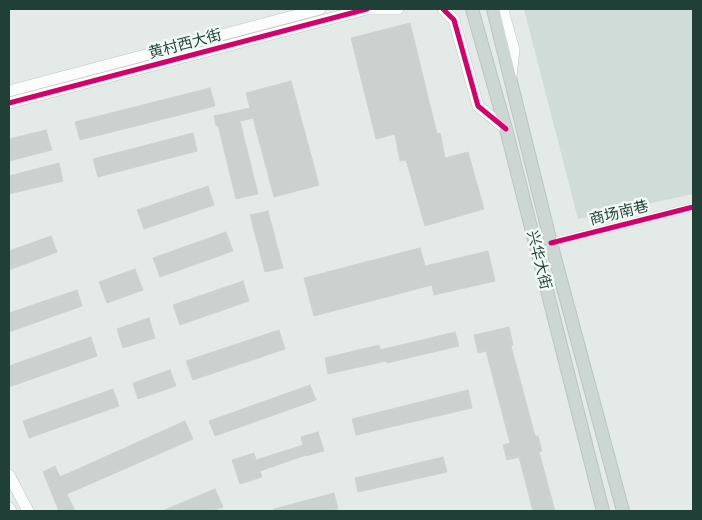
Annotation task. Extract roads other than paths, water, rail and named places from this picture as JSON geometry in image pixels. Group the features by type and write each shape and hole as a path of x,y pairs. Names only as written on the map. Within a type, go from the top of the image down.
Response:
{"main road":[{"name":"兴华大街","path":"472,9 506,129 603,511"},
{"name":"兴华大街","path":"493,9 551,242 623,511"}],"street":[{"name":"黄村西大街","path":"9,91 320,9"},
{"name":"黄村西大街","path":"9,103 366,9 398,9"},
{"path":"443,9 454,20 478,106 506,129"},
{"path":"504,9 514,50 510,83"},
{"name":"商场南巷","path":"551,242 693,207"},
{"path":"9,474 28,511"}]}
